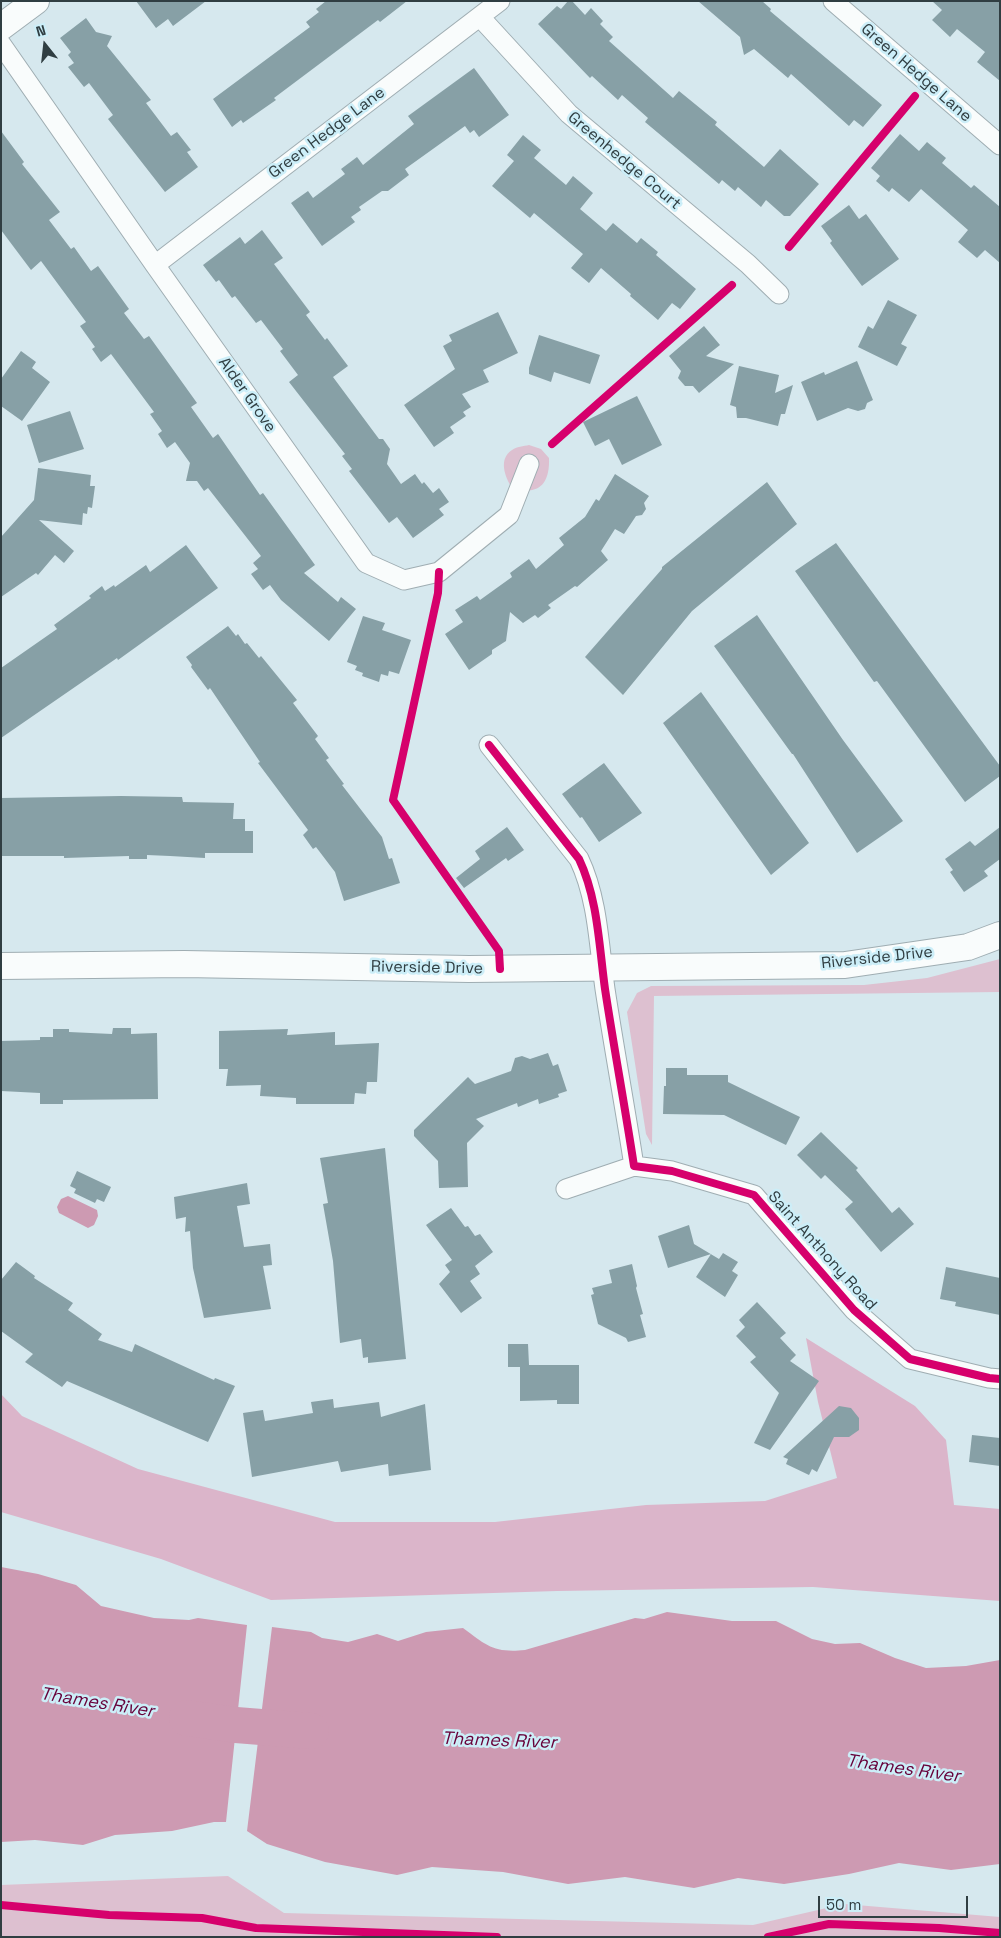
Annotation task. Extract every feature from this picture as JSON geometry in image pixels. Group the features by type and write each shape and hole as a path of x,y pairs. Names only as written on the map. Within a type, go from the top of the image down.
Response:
{"main road":[{"path":"1,27 36,1"},
{"name":"Riverside Drive","path":"1,966 184,964 469,969 845,965 968,948 1000,935"}],"street":[{"name":"Green Hedge Lane","path":"154,265 500,1"},
{"name":"Green Hedge Lane","path":"832,1 1000,145"},
{"name":"Greenhedge Court","path":"480,17 568,114 748,264 779,294"},
{"name":"Alder Grove","path":"1,44 154,265 366,563 404,580 438,572 509,515 530,464"},
{"path":"489,745 579,859 587,874 601,949 634,1166"},
{"name":"Saint Anthony Road","path":"566,1189 634,1166 672,1171 754,1195 854,1310 910,1359 989,1378 1000,1378"}],"shaded area":[{"path":"529,445 541,449 549,458 549,467 545,481 535,489 521,490 512,488 505,474 505,458 514,449"},
{"path":"1000,959 1000,992 654,996 652,1145 646,1134 627,1012 637,993 651,986 864,985 927,978"},
{"path":"806,1338 915,1406 946,1440 954,1505 1000,1509 1000,1601 813,1587 557,1591 271,1600 161,1559 1,1512 1,1394 22,1416 138,1469 335,1522 495,1522 646,1505 765,1501 837,1478 818,1402"},
{"path":"228,1876 284,1913 753,1925 844,1904 1000,1917 1000,1937 1,1937 1,1885"}],"water":[{"path":"68,1196 97,1210 98,1216 94,1225 88,1228 59,1213 57,1207 61,1199"},
{"path":"1,1567 38,1574 76,1585 101,1606 154,1618 189,1620 198,1618 247,1625 226,1822 214,1822 172,1831 115,1835 83,1845 35,1840 1,1842"},
{"path":"667,1612 732,1621 776,1621 812,1639 835,1644 860,1643 895,1658 926,1668 966,1666 1000,1660 1000,1864 951,1870 899,1863 849,1874 784,1884 738,1878 694,1888 625,1877 568,1884 503,1872 432,1867 397,1875 325,1862 267,1844 247,1831 272,1627 311,1632 322,1638 348,1642 377,1634 398,1641 426,1632 463,1628 491,1647 514,1651 525,1650 635,1618 644,1619"}],"building":[{"path":"136,1 206,1 173,26 168,19 156,28"},
{"path":"326,1 407,1 380,22 378,20 274,98 276,100 243,123 241,120 232,127 213,99 310,27 306,22 319,12 316,9"},
{"path":"568,1 572,1 585,15 591,8 603,21 600,24 613,37 609,41 673,98 679,91 717,122 715,125 764,167 780,149 819,184 790,216 784,216 766,200 761,207 738,187 735,191 722,180 719,184 645,122 648,118 622,95 618,100 592,76 590,78 538,24 557,6 561,9"},
{"path":"698,1 762,1 771,9 770,11 882,105 863,127 854,120 849,126 791,74 788,78 754,49 744,55 740,37"},
{"path":"932,1 1000,1 1000,81 977,62 985,52 957,29 950,37 932,20 942,10"},
{"path":"86,18 96,32 112,36 107,46 151,100 146,103 171,136 177,132 191,150 187,152 198,167 165,192 108,119 113,115 89,83 84,87 68,67 74,63 68,55 71,52 60,38"},
{"path":"474,68 509,115 479,137 474,130 470,133 465,126 405,169 409,175 388,191 382,191 359,207 361,210 351,217 355,222 322,246 291,203 308,191 313,198 345,174 341,169 357,157 363,165 414,124 408,116"},
{"path":"1,131 24,162 22,164 60,212 49,220 71,249 74,247 91,271 98,266 129,309 124,313 144,339 149,336 197,403 191,407 213,438 218,434 260,495 263,493 315,565 304,573 338,602 341,597 356,609 329,641 281,600 270,585 263,590 251,574 258,569 253,563 261,556 208,488 204,491 197,481 186,481 190,463 175,442 167,448 158,434 162,431 150,414 154,412 111,354 101,362 92,349 95,347 80,326 86,322 41,261 31,270 1,230"},
{"path":"900,134 919,151 927,142 946,158 942,163 971,188 974,185 1000,207 1000,263 985,250 977,258 958,242 968,230 921,189 909,202 892,188 889,192 876,181 880,176 871,168"},
{"path":"523,135 541,150 534,158 566,185 573,176 593,193 580,209 606,231 613,223 637,243 641,238 658,252 656,255 696,289 680,309 672,303 658,320 601,268 589,283 571,268 583,254 534,213 530,218 492,186 514,161 507,155"},
{"path":"849,205 859,219 866,214 899,259 862,286 830,243 832,241 821,226"},
{"path":"262,230 283,258 274,264 310,312 306,315 325,340 327,338 348,366 333,377 379,439 383,439 390,449 387,464 401,484 415,474 422,484 424,482 433,493 439,488 449,502 439,509 444,515 413,538 397,517 389,523 349,471 352,469 342,456 345,454 289,382 298,375 280,351 283,349 261,320 256,323 235,296 232,298 219,280 216,282 203,265 240,237 245,244"},
{"path":"888,300 917,315 901,344 907,347 897,366 858,347 868,326 873,329"},
{"path":"498,312 518,353 483,370 489,382 462,394 471,407 463,412 466,416 450,427 454,433 434,447 404,405 455,369 443,346 452,341 449,335"},
{"path":"704,326 720,345 706,356 734,364 699,393 693,386 685,386 678,378 681,371 669,356"},
{"path":"539,335 600,355 590,384 554,372 551,382 529,374"},
{"path":"21,351 36,362 32,368 50,382 22,421 1,406 1,379"},
{"path":"857,361 873,400 867,403 865,409 858,411 848,408 817,421 801,382 824,372 825,375"},
{"path":"739,366 779,375 775,393 793,385 785,414 781,414 778,426 746,418 737,418 736,407 730,405"},
{"path":"637,396 662,445 622,465 609,439 595,446 583,422"},
{"path":"70,411 84,449 39,463 27,425"},
{"path":"38,468 91,475 90,486 95,486 92,508 88,507 87,514 83,513 82,525 39,520 74,551 64,563 55,555 38,575 36,573 1,597 1,537 34,500"},
{"path":"615,474 649,496 644,503 646,509 642,515 636,516 624,534 615,529 601,551 608,560 577,587 575,586 548,605 551,608 538,618 535,615 523,623 510,612 506,641 492,650 492,654 469,670 445,634 463,622 455,610 477,596 480,600 512,577 510,573 529,559 536,569 564,545 559,538 585,517 596,499 599,501"},
{"path":"767,482 797,524 692,611 623,695 585,657 662,567"},
{"path":"836,543 1000,766 1000,776 965,802 877,681 874,682 795,571"},
{"path":"186,545 218,588 118,660 117,658 1,738 1,668 57,629 54,625 91,598 89,596 102,586 105,591 114,585 115,587 146,565 150,572"},
{"path":"757,615 843,740 903,821 857,853 793,754 714,646"},
{"path":"363,616 385,623 382,630 411,640 399,674 389,671 388,676 381,674 379,682 362,676 363,673 355,670 357,666 347,662"},
{"path":"228,626 236,636 238,634 245,644 247,643 259,658 261,656 297,700 293,703 318,736 315,739 329,758 326,760 344,784 342,785 382,837 389,859 392,858 400,883 344,901 335,872 316,847 313,849 303,835 308,830 258,763 260,762 210,688 208,690 186,657"},
{"path":"701,692 809,843 771,875 663,723"},
{"path":"604,763 642,813 599,842 582,817 580,818 562,794"},
{"path":"182,797 183,802 234,803 233,819 245,819 245,831 253,831 253,853 205,853 205,858 147,855 147,859 129,859 129,856 64,858 64,856 1,856 1,798"},
{"path":"507,827 524,850 508,861 506,858 464,888 456,878 480,859 475,851"},
{"path":"1000,827 1000,859 984,871 988,876 964,892 950,872 953,870 945,859 970,841 975,846"},
{"path":"113,1028 131,1028 131,1034 157,1033 158,1099 63,1100 63,1104 40,1104 40,1093 1,1091 1,1041 40,1040 40,1037 53,1037 53,1029 69,1029 69,1032 112,1034"},
{"path":"288,1029 287,1035 335,1032 335,1045 379,1043 377,1082 367,1082 366,1094 355,1093 354,1104 296,1104 296,1098 260,1096 261,1085 226,1086 228,1069 219,1069 219,1031"},
{"path":"548,1053 553,1066 558,1064 567,1091 558,1094 559,1097 539,1104 538,1099 518,1107 517,1103 476,1119 484,1126 467,1143 468,1187 439,1188 438,1161 414,1136 414,1130 468,1077 475,1084 511,1071 515,1058 522,1056 530,1059"},
{"path":"666,1068 687,1068 687,1075 728,1075 728,1082 800,1117 786,1145 724,1115 663,1114"},
{"path":"821,1132 858,1168 856,1170 892,1213 899,1207 914,1224 881,1252 845,1209 853,1202 825,1175 821,1179 797,1155"},
{"path":"385,1148 406,1359 368,1363 368,1357 363,1358 361,1339 340,1343 333,1261 323,1204 328,1203 320,1158"},
{"path":"77,1171 111,1187 104,1202 97,1199 95,1203 74,1193 76,1189 70,1186"},
{"path":"247,1183 250,1204 237,1206 244,1247 270,1244 272,1265 263,1266 271,1309 204,1318 193,1268 190,1231 185,1232 186,1217 176,1219 174,1197"},
{"path":"451,1208 465,1227 468,1226 475,1236 480,1234 493,1252 475,1266 480,1274 470,1281 482,1298 461,1313 439,1284 450,1272 445,1265 452,1260 426,1225"},
{"path":"689,1225 694,1244 711,1254 668,1268 658,1236"},
{"path":"723,1253 738,1262 732,1271 738,1275 725,1297 696,1277 711,1254 719,1259"},
{"path":"16,1262 35,1276 34,1278 73,1303 68,1310 102,1334 98,1340 132,1352 135,1344 214,1380 215,1378 235,1386 208,1442 67,1381 62,1387 25,1362 33,1354 1,1331 1,1280"},
{"path":"632,1264 643,1314 640,1315 646,1337 628,1342 626,1338 598,1324 591,1295 594,1294 592,1288 612,1283 609,1270"},
{"path":"946,1267 1000,1278 1000,1315 955,1306 956,1302 940,1299"},
{"path":"757,1302 786,1333 780,1338 796,1355 790,1361 819,1381 770,1450 754,1443 779,1393 750,1362 756,1357 736,1336 745,1327 739,1320"},
{"path":"508,1344 528,1344 529,1365 579,1365 579,1404 557,1404 557,1400 520,1401 520,1367 508,1367"},
{"path":"333,1399 334,1408 379,1402 381,1417 425,1404 431,1470 389,1476 388,1464 341,1472 338,1461 252,1477 243,1413 263,1410 265,1421 313,1413 311,1402"},
{"path":"839,1406 851,1408 859,1418 859,1430 849,1437 834,1437 817,1472 812,1469 809,1475 786,1464 788,1459 783,1457"},
{"path":"972,1435 1000,1438 1000,1466 969,1462"}],"waterway":[{"name":"Thames River","path":"187,1718 236,1725 311,1731"}],"cycle path":[{"path":"789,247 915,96"},
{"path":"552,444 732,285"},
{"path":"439,572 438,593 393,800 499,951 500,969"},
{"path":"489,745 579,859 585,874 597,923 605,989 634,1166 672,1171 754,1195 854,1310 910,1359 1000,1379"},
{"path":"1,1905 109,1915 202,1918 256,1928 497,1937"},
{"path":"768,1937 829,1924 939,1928 1000,1933"}]}
